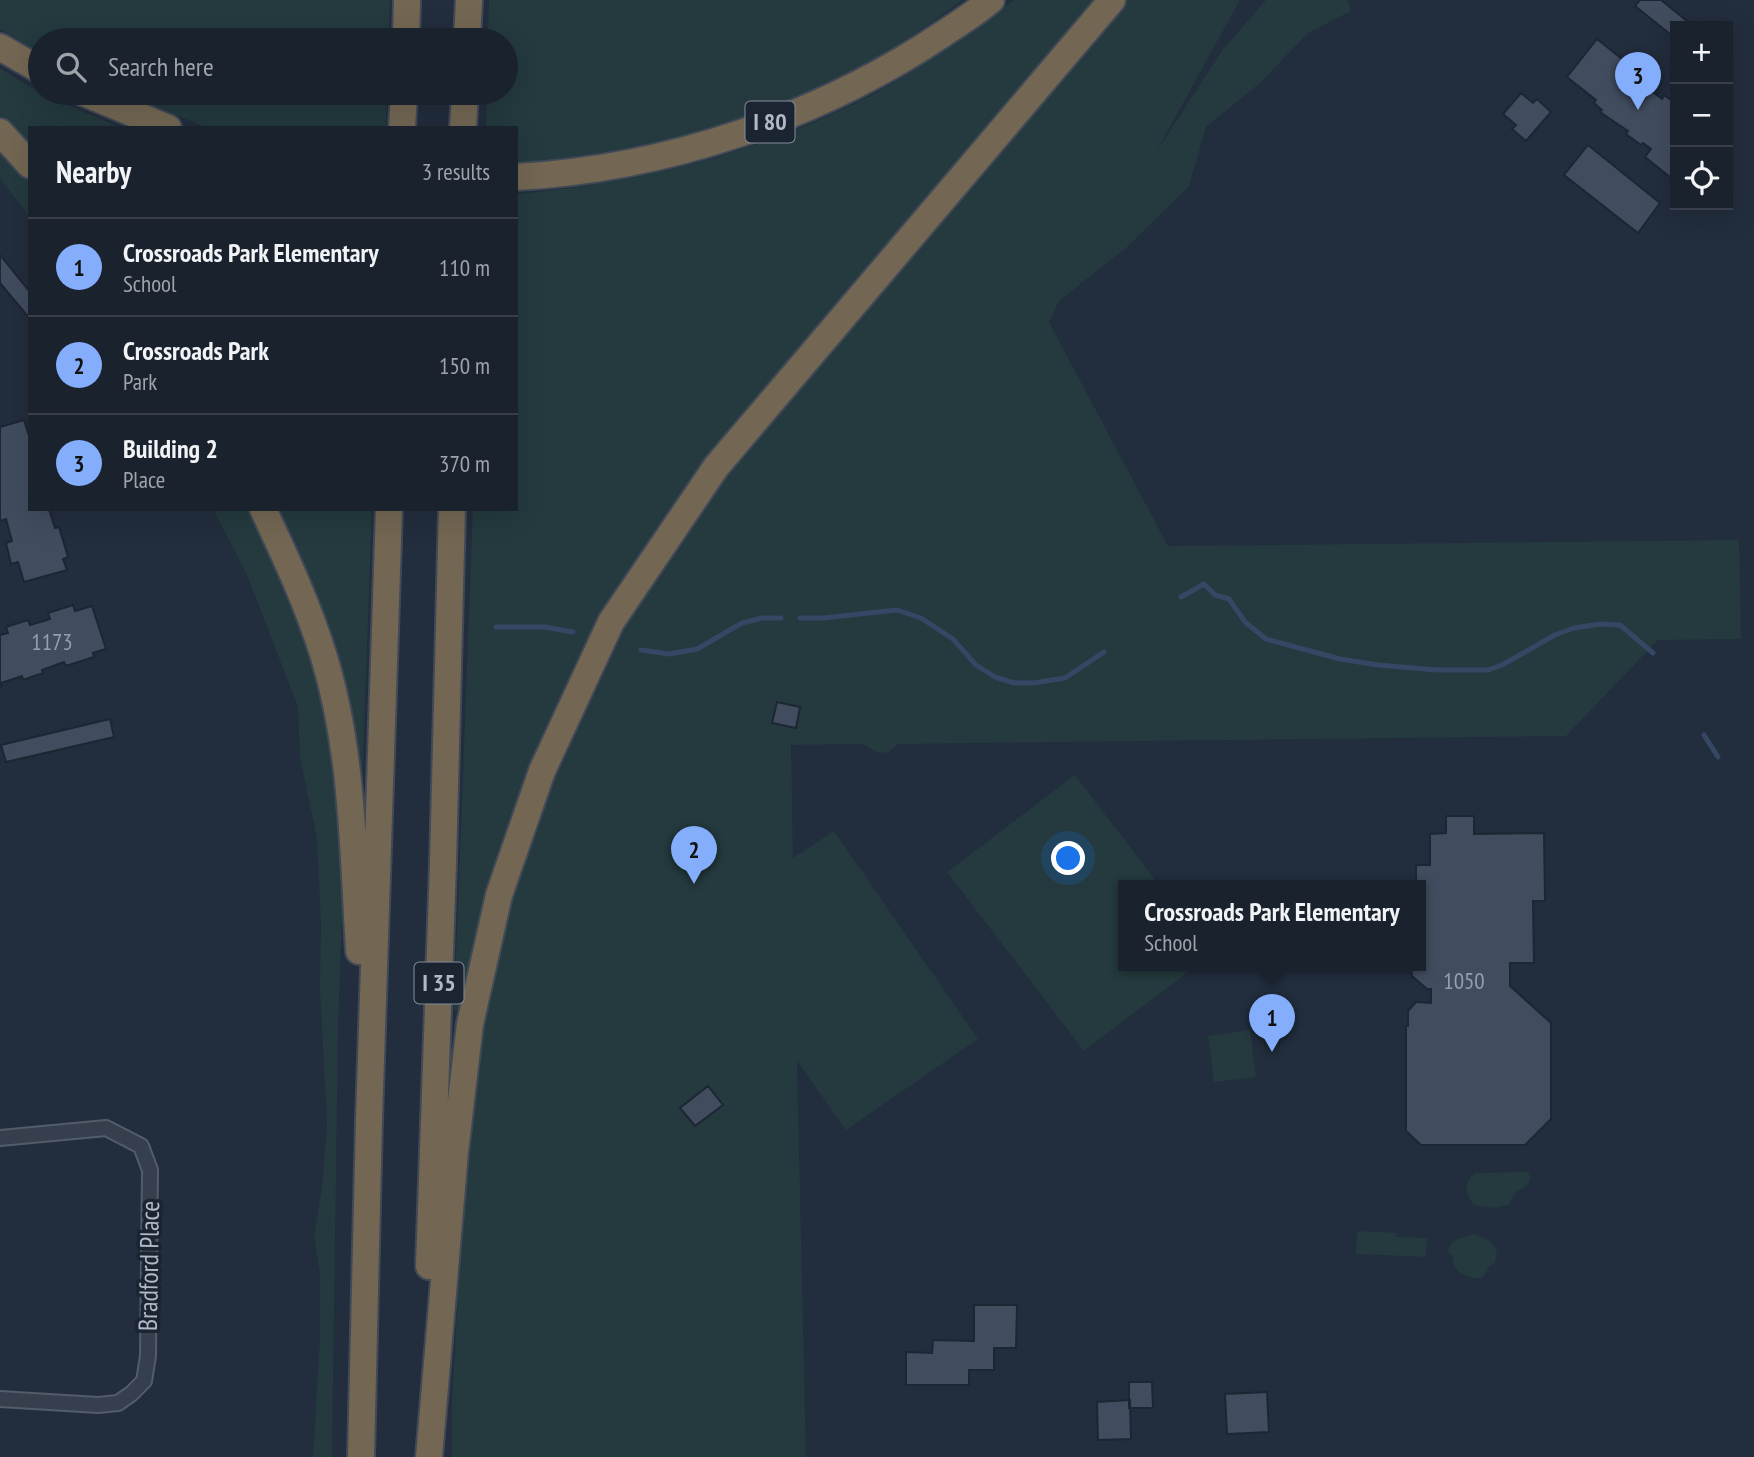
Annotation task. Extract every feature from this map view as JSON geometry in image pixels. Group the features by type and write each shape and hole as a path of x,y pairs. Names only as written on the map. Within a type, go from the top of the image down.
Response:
{"highway":[{"path":"406,28 407,0"},
{"path":"467,28 468,0"},
{"name":"I 80","path":"519,177 574,171 661,156 747,131 829,99 908,57 991,0"},
{"path":"427,1457 455,1152 470,1024 499,895 541,771 611,622 716,467 1112,0"},
{"path":"0,47 28,63"},
{"path":"113,105 163,126"},
{"path":"402,126 403,105"},
{"path":"463,126 464,105"},
{"path":"0,132 28,163"},
{"path":"264,511 303,598 324,658 341,732 351,808 369,1119"},
{"path":"361,1457 389,511"},
{"name":"I 35","path":"427,1457 428,1277 452,511"}],"street":[{"name":"Bradford Place","path":"0,1138 106,1128 141,1146 150,1170 148,1356 144,1381 118,1403 98,1405 0,1399"}],"green space":[{"path":"0,0 390,0 389,28 28,28 28,46 0,29"},
{"path":"489,0 963,0 869,62 788,101 698,132 652,144 605,154 518,163 518,126 486,126 487,105 518,105 518,28 488,28"},
{"path":"1014,0 1098,0 688,486 624,580 518,802 491,884 462,1009 454,1010 473,511 518,511 518,194 656,173 747,148 791,132 877,92 947,48"},
{"path":"1124,0 1240,0 1155,154 1223,49 1266,0 1348,0 1351,11 1308,33 1261,82 1206,127 1189,186 1127,247 1059,301 1049,322 1168,546 1739,540 1741,639 1658,640 1566,736 898,744 884,753 876,752 863,744 791,745 793,858 834,831 978,1039 846,1130 797,1061 806,1457 452,1457 452,1399 460,1261 454,1260 480,1012 532,823 607,649 731,459"},
{"path":"0,68 28,86 28,105 68,105 117,126 28,126 28,147 0,116"},
{"path":"149,105 387,105 386,126 204,126"},
{"path":"0,144 28,175 28,214 0,179"},
{"path":"214,511 255,511 306,639 327,725 338,805 343,889 338,1028 332,1457 313,1457 320,1338 320,1273 314,1237 323,1180 327,1122 320,990 321,924 317,838 300,758 298,707 247,575"},
{"path":"275,511 372,511 361,816"},
{"path":"1075,775 1155,880 1118,880 1118,971 1189,971 1084,1051 947,872"},
{"path":"1250,1030 1256,1077 1214,1082 1208,1036"},
{"path":"1528,1172 1528,1185 1515,1193 1509,1205 1492,1208 1474,1205 1469,1196 1467,1183 1476,1173"},
{"path":"1357,1231 1427,1238 1426,1257 1356,1254"},
{"path":"1474,1234 1489,1240 1497,1251 1495,1263 1489,1267 1483,1278 1472,1278 1458,1271 1453,1256 1448,1251 1454,1241"}],"building":[{"path":"1640,0 1661,0 1687,21 1670,21 1670,34 1635,6"},
{"path":"1597,39 1632,67 1629,71 1636,77 1639,74 1651,84 1648,88 1662,99 1664,95 1670,99 1670,177 1645,157 1651,149 1643,143 1641,145 1626,134 1628,131 1600,112 1602,110 1594,103 1596,100 1567,77"},
{"path":"1521,93 1533,103 1537,99 1551,112 1526,141 1512,129 1516,125 1503,114"},
{"path":"1588,145 1660,203 1638,233 1564,175"},
{"path":"0,255 28,290 28,317 0,283"},
{"path":"24,420 28,433 28,511 50,511 55,528 59,527 68,557 63,559 67,570 24,582 18,562 11,564 6,543 12,541 6,519 0,521 0,427"},
{"path":"73,605 75,611 92,606 106,649 93,653 94,657 66,666 64,662 23,680 22,676 1,683 0,687 0,635 8,633 6,627 28,620 30,625 50,619 48,613"},
{"path":"777,702 800,707 796,728 772,723"},
{"path":"110,719 114,737 6,762 1,745"},
{"path":"1446,816 1474,816 1474,834 1544,833 1545,901 1533,901 1534,963 1510,963 1510,986 1551,1023 1551,1119 1525,1145 1421,1145 1406,1131 1408,1011 1416,1002 1431,1003 1431,989 1427,989 1412,976 1412,971 1426,971 1426,880 1416,880 1416,865 1430,865 1430,834 1446,833"},
{"path":"708,1086 723,1105 695,1126 680,1108"},
{"path":"974,1305 1017,1305 1016,1348 994,1348 994,1370 969,1370 969,1385 906,1385 906,1352 932,1353 933,1340 974,1341"},
{"path":"1129,1382 1152,1382 1153,1408 1129,1408"},
{"path":"1267,1392 1269,1432 1227,1434 1225,1394"},
{"path":"1130,1400 1131,1439 1098,1440 1097,1402"}],"waterway":[{"path":"1181,597 1204,584 1215,595 1229,599 1245,622 1266,639 1340,659 1378,665 1437,670 1488,670 1555,635 1574,628 1600,624 1620,625 1653,653"},
{"path":"800,618 897,610 921,618 953,639 976,665 995,677 1014,683 1065,678 1104,652"},
{"path":"641,650 669,654 697,649 742,623 762,618 781,618"},
{"path":"496,627 545,627 573,632"},
{"path":"1704,735 1718,757"}],"place":[{"name":"Building 2","path":"1638,110"},
{"name":"Crossroads Park","path":"694,884"},
{"name":"Crossroads Park Elementary","path":"1272,1052"}]}
